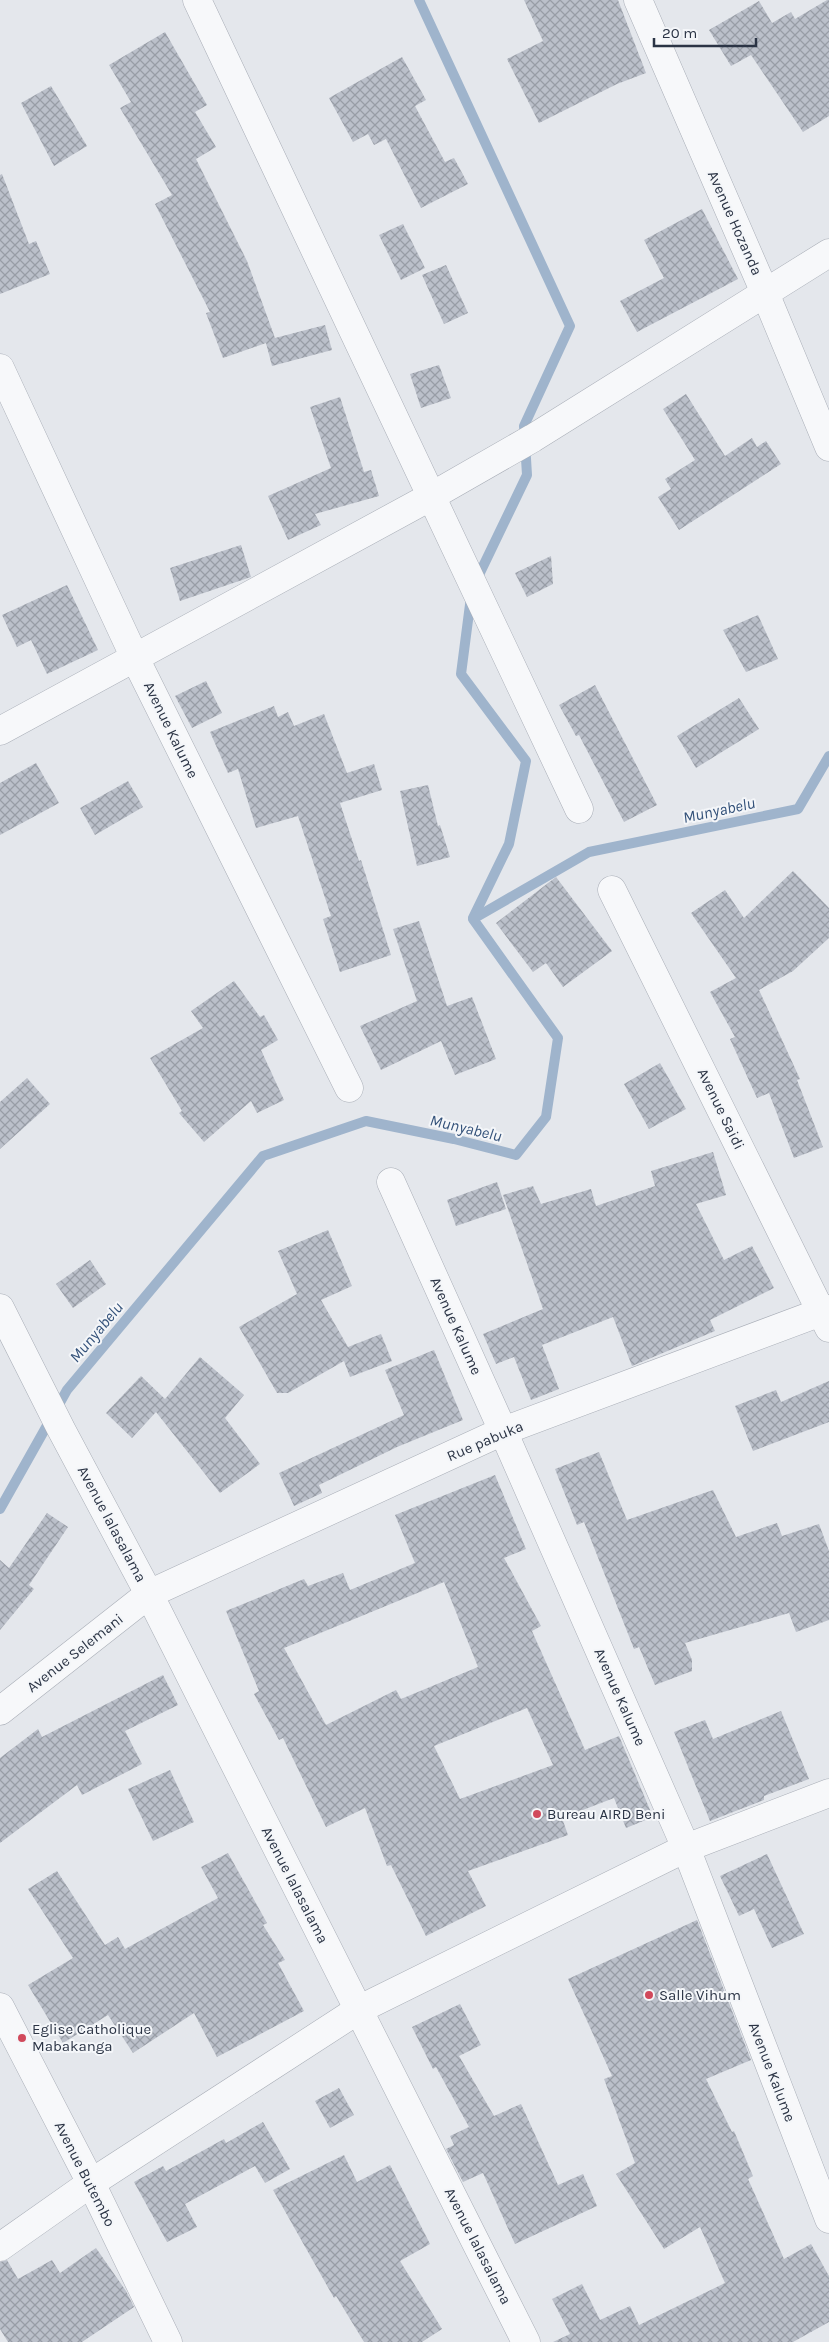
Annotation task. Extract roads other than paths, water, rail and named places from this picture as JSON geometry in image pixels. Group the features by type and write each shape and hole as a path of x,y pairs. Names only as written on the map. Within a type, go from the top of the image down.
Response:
{"street":[{"path":"197,0 578,810"},
{"name":"Avenue Hozanda","path":"638,0 766,294 829,446"},
{"path":"0,731 509,452 766,294 829,253"},
{"name":"Avenue Kalume","path":"0,368 134,656 350,1088"},
{"name":"Avenue Saidi","path":"612,890 827,1316"},
{"name":"Avenue Kalume","path":"391,1182 504,1431 686,1848 829,2219"},
{"name":"Avenue lalasalama","path":"0,1308 61,1429 149,1594 526,2342"},
{"name":"Rue pabuka","path":"149,1594 504,1431 827,1316"},
{"name":"Avenue Selemani","path":"0,1711 149,1594"},
{"path":"0,2247 91,2183 358,2010 686,1848 829,1793"},
{"name":"Avenue Butembo","path":"0,2006 91,2183 168,2342"}],"waterway":[{"path":"419,0 570,326 524,426 527,475 476,581"},
{"path":"471,597 461,674 526,761 509,844 473,918"},
{"name":"Munyabelu","path":"0,1509 67,1390 263,1156 366,1121 454,1139 516,1155 546,1117 558,1038 473,919 589,852 798,809 829,756"}],"place":[{"name":"Bureau AIRD Beni","path":"537,1814"},
{"name":"Salle Vihum","path":"649,1995"},
{"name":"Eglise Catholique Mabakanga","path":"22,2038"}]}
